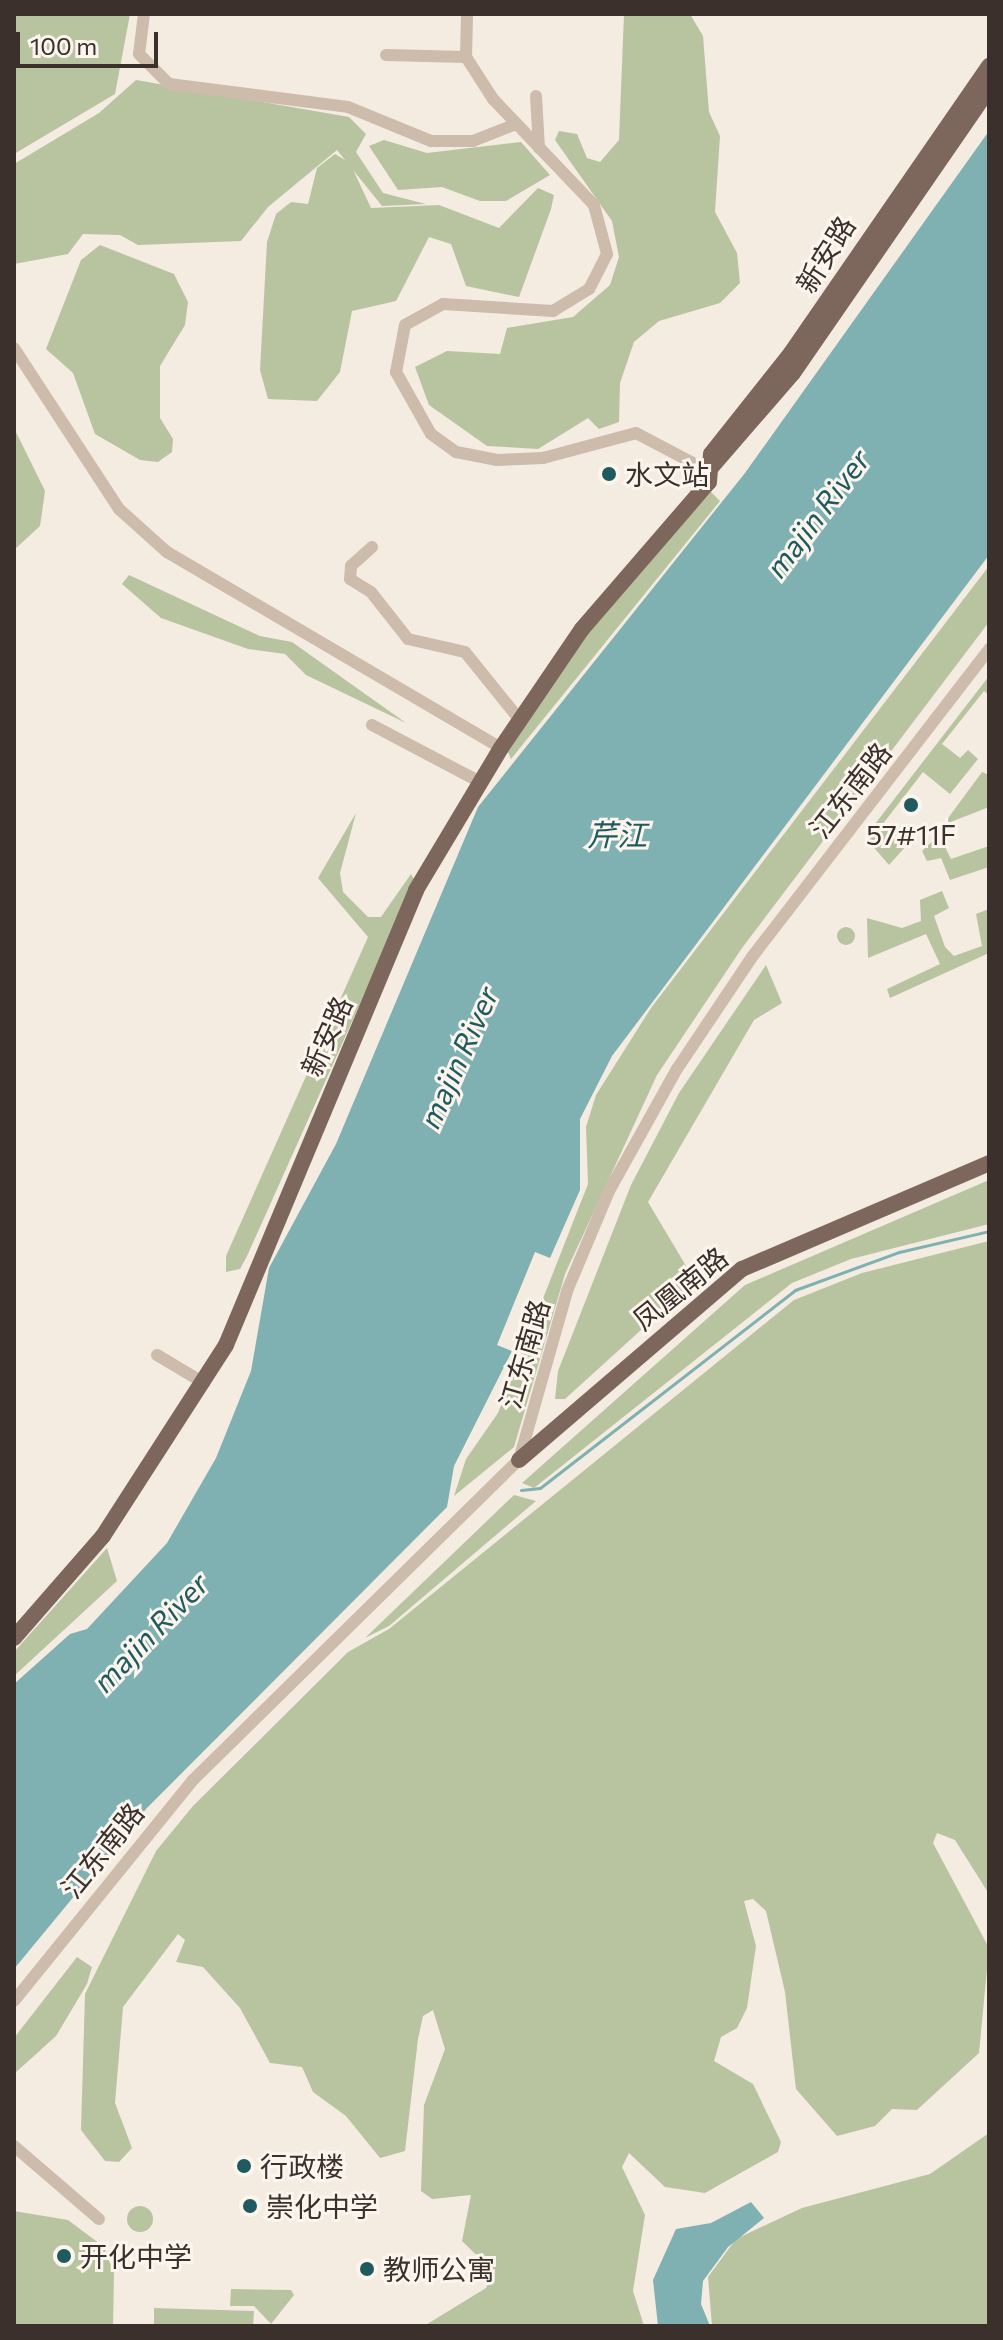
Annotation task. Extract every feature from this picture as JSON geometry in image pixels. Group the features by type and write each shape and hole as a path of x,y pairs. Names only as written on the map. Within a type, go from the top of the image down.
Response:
{"main road":[{"name":"新安路","path":"14,1638 103,1536 204,1383 250,1292 416,890 501,748 582,629 709,482 711,454 791,353 989,66"},
{"name":"新安路","path":"708,471 793,373 989,89"},
{"name":"凤凰南路","path":"519,1460 742,1269 989,1163"}],"street":[{"path":"144,14 139,54 169,84 348,107 431,141 473,141 516,124"},
{"path":"467,16 466,57 516,124 594,205 607,254 600,274 553,311 428,309 398,336 396,372 431,434 456,452 543,458 624,432 660,440 708,471"},
{"path":"386,55 466,57"},
{"path":"536,96 539,148"},
{"path":"14,348 119,509 167,552 501,748"},
{"path":"372,547 351,566 350,579 371,592 408,639 465,652 519,719"},
{"name":"江东南路","path":"14,2001 193,1780 519,1460 567,1291 609,1191 677,1069 752,957 989,649"},
{"path":"372,725 480,782"},
{"path":"157,1355 204,1383"},
{"path":"14,2146 99,2219"}],"green space":[{"path":"14,14 130,14 115,94 14,154"},
{"path":"624,14 690,14 703,36 709,112 720,136 715,212 737,253 740,283 720,303 659,321 634,342 620,383 619,422 599,429 588,418 538,449 487,446 429,405 415,367 447,351 500,354 507,328 573,317 610,285 619,257 612,221 555,140 559,131 577,134 587,158 600,162 619,140"},
{"path":"136,80 349,117 366,134 356,152 383,193 426,204 382,206 337,150 268,207 241,241 138,245 120,235 83,234 68,254 14,264 14,164 99,113"},
{"path":"384,140 427,153 521,142 550,175 506,201 480,201 442,187 398,190 369,146"},
{"path":"335,154 350,163 371,208 439,205 499,228 538,188 554,195 551,209 519,297 466,286 451,244 429,237 396,301 352,311 340,372 317,401 268,399 260,370 267,242 276,214 291,202 308,204 317,168"},
{"path":"100,245 174,274 188,302 185,325 160,366 160,418 173,439 172,452 158,462 140,460 95,434 73,373 46,349 81,260"},
{"path":"14,428 45,491 40,526 14,550"},
{"path":"711,492 720,501 511,759 508,752 593,625"},
{"path":"989,566 989,622 742,948 657,1075 565,1274 514,1447 454,1496 466,1459 498,1413 588,1184 586,1127 596,1095 651,1008"},
{"path":"129,575 260,636 292,642 406,723 306,675 285,654 248,649 161,618 122,584"},
{"path":"989,676 989,695 984,691 942,744 960,758 968,750 978,759 950,794 923,772 882,825 900,838 907,830 916,835 889,865 865,837"},
{"path":"982,772 989,775 989,807 943,825"},
{"path":"356,813 340,873 343,892 368,917 381,917 411,874 415,881 247,1256 240,1269 226,1272 226,1256 368,937 318,878"},
{"path":"939,835 951,859 989,846 989,867 950,880 941,858 927,861 922,851"},
{"path":"942,891 949,908 934,916 945,947 954,956 982,946 976,914 989,909 989,953 890,998 887,989 940,964 926,934 868,958 867,918 902,928 921,921 920,900"},
{"path":"842,927 850,927 855,936 853,943 842,945 837,940 837,932"},
{"path":"766,965 782,1003 754,1020 648,1202 695,1281 565,1399 555,1399 558,1371 631,1185 679,1093"},
{"path":"989,1180 989,1224 851,1259 792,1283 534,1488 522,1483 745,1285"},
{"path":"989,1241 989,1894 955,1840 937,1833 933,1843 989,1948 979,2053 917,2110 892,2109 875,2126 837,2136 796,2089 785,1992 766,1911 753,1899 744,1901 756,1946 747,2008 737,2028 721,2037 714,2061 753,2084 781,2142 778,2152 705,2193 665,2187 629,2153 622,2167 645,2215 633,2291 644,2326 424,2326 486,2288 494,2272 462,2241 471,2195 432,2199 421,2191 424,2105 445,2049 433,2010 423,2016 418,2039 405,2151 380,2158 346,2116 313,2092 302,2067 270,2063 240,2008 203,1967 176,1962 185,1940 178,1934 123,2007 115,2103 132,2148 119,2162 105,2161 81,2130 85,1994 156,1851 193,1806 348,1652 389,1629 794,1300 862,1273"},
{"path":"514,1495 536,1501 389,1626 365,1638"},
{"path":"107,1548 117,1581 14,1676 14,1652"},
{"path":"77,1957 92,1967 87,1984 56,2036 14,2074 14,2038"},
{"path":"989,2133 989,2326 712,2326 708,2277 736,2239 802,2208 930,2174"},
{"path":"140,2206 150,2209 153,2219 150,2229 140,2232 130,2229 127,2219 130,2209"},
{"name":"开化中学","path":"14,2211 68,2220 104,2247 114,2273 113,2326 14,2326"},
{"path":"231,2289 291,2290 294,2295 271,2324 254,2306 230,2306"},
{"path":"154,2308 254,2311 253,2326 154,2326"}],"water":[{"name":"芹江","path":"989,131 989,555 612,1056 580,1119 580,1190 550,1258 535,1252 497,1345 512,1351 454,1466 447,1507 146,1809 14,1969 14,1684 70,1634 87,1629 167,1543 216,1458 251,1371 269,1268 336,1144 478,807 745,473"},
{"path":"751,2202 764,2218 728,2247 703,2281 701,2304 710,2326 658,2326 653,2280 676,2229 711,2223"}],"waterway":[{"path":"521,1490 540,1488 795,1290 899,1252 989,1231"}],"place":[{"name":"水文站","path":"609,474"},
{"name":"57#11F","path":"911,805"},
{"name":"行政楼","path":"244,2166"},
{"name":"崇化中学","path":"250,2206"},
{"name":"开化中学","path":"64,2256"},
{"name":"教师公寓","path":"367,2269"}],"water label":[{"name":"majin River","path":"817,513"},
{"name":"majin River","path":"458,1057"},
{"name":"majin River","path":"150,1632"}]}
